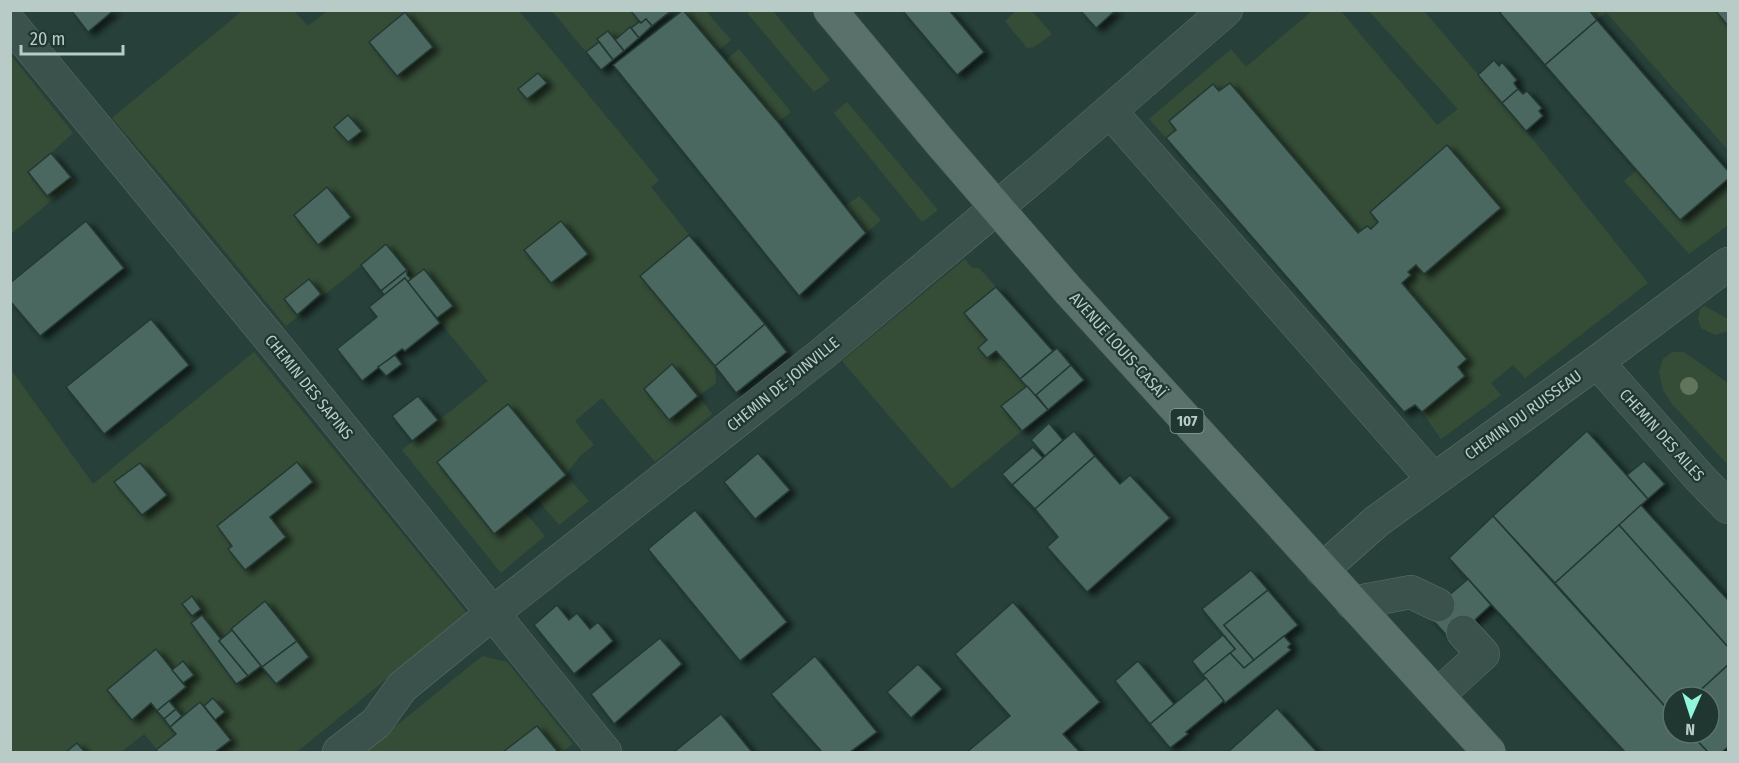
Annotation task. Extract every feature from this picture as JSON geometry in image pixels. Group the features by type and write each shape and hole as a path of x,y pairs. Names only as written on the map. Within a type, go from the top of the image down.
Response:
{"main road":[{"name":"AVENUE LOUIS-CASAÏ","path":"830,10 1068,290 1489,753"}],"street":[{"name":"CHEMIN DE-JOINVILLE","path":"339,753 376,723 402,687 821,355 998,207 1226,10"},
{"name":"CHEMIN DES SAPINS","path":"10,23 285,357 605,753"},
{"path":"1110,111 1433,479"},
{"name":"CHEMIN DU RUISSEAU","path":"1322,570 1377,520 1597,362 1728,264"},
{"name":"CHEMIN DES AILES","path":"1597,362 1728,507"},
{"path":"1353,603 1411,592 1438,605"},
{"path":"1437,695 1483,654 1463,632"}],"green space":[{"path":"1340,10 1437,125 1458,109 1369,11 1424,11 1526,131 1648,283 1525,378 1513,365 1491,383 1501,395 1441,439 1422,412 1464,376 1458,367 1466,359 1230,83 1219,91 1213,84 1169,120 1176,130 1166,138 1149,119 1231,49 1246,67 1312,11"},
{"path":"242,11 294,11 308,26 327,11 519,11 659,180 651,187 689,235 640,276 715,366 716,383 699,396 712,414 655,462 602,398 575,421 594,445 580,456 566,475 589,501 559,525 537,499 566,474 508,405 523,510 545,536 501,573 402,450 488,381 407,282 411,279 407,275 407,269 386,245 286,326 112,118"},
{"path":"552,11 673,11 601,70"},
{"path":"683,11 706,11 731,40 717,52"},
{"path":"748,11 773,11 830,80 814,92 748,14"},
{"path":"1016,11 1032,11 1052,34 1034,47 1027,48 1005,21"},
{"path":"1589,11 1728,11 1728,150 1606,12 1597,20"},
{"path":"739,49 791,112 778,122 725,61"},
{"path":"10,54 73,133 51,153 75,181 11,234"},
{"path":"847,102 938,210 922,222 834,113"},
{"path":"1637,170 1680,220 1728,179 1728,225 1689,254 1624,181"},
{"path":"859,196 881,220 866,233 845,206"},
{"path":"965,259 972,268 979,268 996,287 964,313 1027,386 1001,406 1022,431 952,489 842,361"},
{"path":"1705,306 1728,319 1728,331 1715,335 1701,328 1698,319 1700,309"},
{"path":"254,352 467,613 297,752 159,752 144,734 121,752 11,752 10,368 93,484"},
{"path":"1672,352 1684,352 1728,383 1728,465 1672,404 1663,390 1659,372 1663,359"},
{"path":"482,656 507,662 573,744 562,752 558,752 536,726 504,752 364,752"}],"building":[{"path":"71,10 114,10 88,32"},
{"path":"630,10 672,10 652,26 646,19 641,23"},
{"path":"683,10 778,122 866,233 799,296 613,65"},
{"path":"902,10 949,10 984,52 957,75"},
{"path":"1080,10 1116,10 1096,28"},
{"path":"1503,10 1589,10 1597,20 1545,65 1500,13"},
{"path":"1715,10 1728,10 1728,26"},
{"path":"405,12 433,47 397,76 369,42"},
{"path":"646,19 652,26 639,38 631,28"},
{"path":"1597,20 1728,171 1728,179 1680,220 1545,65"},
{"path":"630,27 639,38 624,51 615,40"},
{"path":"608,31 624,51 613,60 597,39"},
{"path":"599,42 613,60 601,70 586,52"},
{"path":"1494,60 1499,66 1502,62 1517,80 1514,83 1518,89 1502,103 1478,75"},
{"path":"538,73 547,83 527,99 518,89"},
{"path":"1230,83 1358,233 1367,226 1371,229 1378,222 1370,212 1447,145 1501,208 1424,274 1416,265 1408,272 1411,275 1402,283 1467,359 1458,367 1465,376 1422,412 1415,405 1404,412 1166,138 1176,130 1169,121 1213,84 1219,91"},
{"path":"1518,89 1523,94 1527,91 1542,108 1539,111 1543,116 1526,131 1502,103"},
{"path":"348,115 362,131 348,142 334,127"},
{"path":"51,153 71,177 47,196 28,172"},
{"path":"327,187 351,217 318,245 294,215"},
{"path":"86,221 124,268 40,336 10,301 10,283"},
{"path":"561,221 588,254 551,283 524,250"},
{"path":"689,235 765,324 715,366 640,276"},
{"path":"386,244 407,270 381,291 361,265"},
{"path":"424,269 453,306 437,318 407,282"},
{"path":"407,270 407,275 411,279 407,282 405,278 384,295 381,291"},
{"path":"405,278 440,323 405,351 402,349 362,381 337,349 377,317 369,307"},
{"path":"309,279 321,294 297,315 284,299"},
{"path":"996,287 1053,351 1020,379 996,351 987,358 978,348 987,340 964,313"},
{"path":"151,319 189,365 104,434 66,387"},
{"path":"765,324 787,352 736,393 715,366"},
{"path":"1057,348 1071,365 1035,396 1020,379"},
{"path":"395,355 402,364 386,376 378,367"},
{"path":"672,364 698,396 669,420 644,389"},
{"path":"1071,365 1084,380 1048,410 1036,395"},
{"path":"1027,386 1048,410 1022,431 1001,406"},
{"path":"418,396 438,420 412,441 392,416"},
{"path":"508,404 566,475 494,534 437,462"},
{"path":"1049,423 1063,440 1045,456 1031,440"},
{"path":"1074,431 1095,456 1035,509 1012,485"},
{"path":"1587,431 1648,499 1555,583 1493,516"},
{"path":"1033,447 1043,458 1012,485 1002,474"},
{"path":"758,453 790,490 755,519 724,482"},
{"path":"1095,456 1120,484 1130,475 1170,518 1087,592 1047,547 1058,537 1035,509"},
{"path":"1644,461 1665,484 1648,499 1627,475"},
{"path":"297,462 313,482 270,517 286,537 245,570 228,549 232,546 217,526"},
{"path":"140,463 167,495 142,515 114,482"},
{"path":"1641,505 1728,600 1728,647 1619,525"},
{"path":"695,510 787,622 740,661 648,549"},
{"path":"1493,516 1661,702 1661,745 1701,745 1708,752 1625,752 1449,558"},
{"path":"1619,525 1728,647 1728,665 1706,685 1661,685 1661,702 1555,583"},
{"path":"1251,570 1268,590 1224,625 1254,660 1244,668 1230,653 1235,649 1202,609"},
{"path":"1468,579 1491,605 1452,641 1427,614"},
{"path":"1268,590 1298,625 1254,660 1224,625"},
{"path":"192,596 201,609 192,616 182,604"},
{"path":"265,601 297,641 262,667 231,629"},
{"path":"1013,602 1100,702 1063,734 1079,751 1077,752 967,752 1010,716 955,654"},
{"path":"557,605 569,620 577,613 590,629 598,622 613,641 574,674 534,625"},
{"path":"202,615 221,639 219,641 248,676 236,684 191,623"},
{"path":"232,630 261,666 248,676 219,641"},
{"path":"1223,635 1235,649 1203,675 1192,661"},
{"path":"1284,636 1291,644 1288,647 1291,650 1225,703 1203,675 1230,653 1244,668"},
{"path":"660,638 682,664 614,724 591,694"},
{"path":"297,641 309,657 276,684 262,667"},
{"path":"156,649 186,687 157,711 151,703 132,720 107,690"},
{"path":"815,656 877,732 850,752 822,752 771,694"},
{"path":"183,661 194,675 183,683 172,670"},
{"path":"1138,661 1174,704 1150,724 1115,681"},
{"path":"918,664 942,689 911,718 887,692"},
{"path":"1728,665 1728,747 1722,752 1708,752 1701,745 1721,745 1721,685 1706,685"},
{"path":"1206,678 1224,701 1170,748 1150,724"},
{"path":"213,698 225,712 215,720 204,706"},
{"path":"169,701 176,709 164,719 157,711"},
{"path":"200,702 231,740 215,752 158,752 156,750 176,734 170,727"},
{"path":"1277,708 1317,752 1228,752"},
{"path":"176,709 182,716 170,727 164,719"},
{"path":"721,714 752,752 674,752"},
{"path":"537,726 558,752 503,752"},
{"path":"77,743 85,752 66,752"}]}
